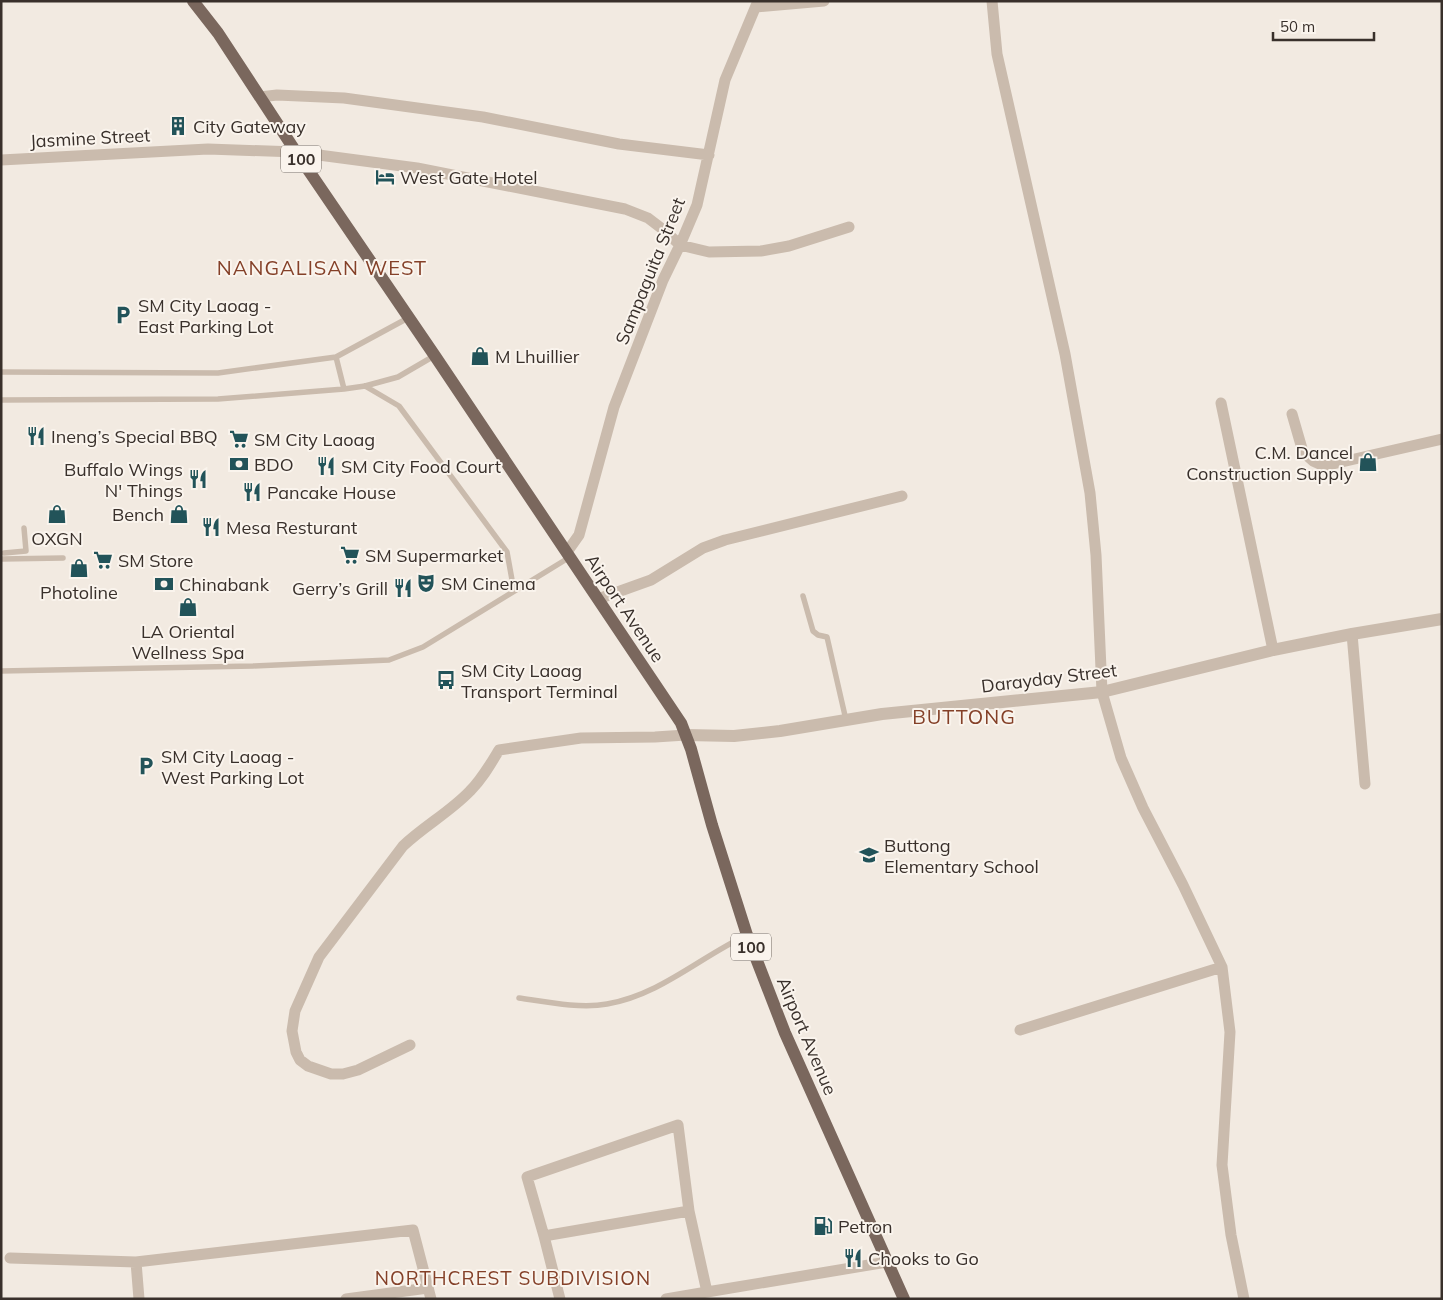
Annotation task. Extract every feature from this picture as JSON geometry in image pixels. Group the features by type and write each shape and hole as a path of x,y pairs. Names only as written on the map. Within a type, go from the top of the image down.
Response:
{"main road":[{"name":"Airport Avenue","path":"193,1 218,33 296,152 673,709 686,735 747,935 785,1033 904,1299"}],"street":[{"path":"757,4 824,1"},
{"path":"992,1 998,54 1066,354 1090,492 1096,554 1102,692 1124,766 1222,967 1230,1032 1222,1165 1231,1235 1244,1299"},
{"name":"Sampaguita Street","path":"568,555 578,535 614,407 663,280 697,205 725,80 757,4"},
{"path":"260,97 277,95 344,98 483,117 619,144 709,155"},
{"name":"Jasmine Street","path":"1,160 208,149 296,152 417,168 600,202 648,218 680,245 709,252 761,251 789,246 849,227"},
{"path":"1221,403 1273,650"},
{"path":"1292,414 1302,452 1312,461 1324,466 1442,439"},
{"path":"598,599 651,580 703,548 726,540 902,496"},
{"name":"Darayday Street","path":"686,735 734,736 941,708 1102,692 1273,650 1442,619"},
{"path":"1352,634 1365,784"},
{"path":"410,1046 358,1070 343,1074 331,1074 308,1066 300,1060 296,1052 292,1031 295,1011 319,957 403,846 420,830 469,792 482,777 499,750 580,738 686,735"},
{"path":"1020,1030 1222,967"},
{"path":"560,1299 544,1236 526,1177 678,1125 689,1212 707,1292"},
{"path":"544,1236 689,1212"},
{"path":"10,1258 136,1262 413,1230 430,1293 346,1299"},
{"path":"136,1262 140,1299"},
{"path":"666,1299 887,1262"}],"lane":[{"path":"1,372 218,373 336,356 408,318"},
{"path":"336,356 344,389"},
{"path":"1,400 218,400 344,389 365,386 398,377 435,356"},
{"path":"365,386 399,406 507,552 514,591"},
{"path":"24,528 26,551 3,556 63,558"},
{"path":"1,671 244,666 389,660 423,647 568,555"},
{"path":"803,596 813,631 818,635 827,637 846,720"},
{"path":"520,998 569,1005 606,1004 640,994 667,982 729,943 747,935"}],"place":[{"name":"City Gateway","path":"178,126"},
{"name":"West Gate Hotel","path":"385,177"},
{"name":"SM City Laoag - East Parking Lot","path":"123,315"},
{"name":"M Lhuillier","path":"480,356"},
{"name":"Ineng’s Special BBQ","path":"36,436"},
{"name":"SM City Laoag","path":"239,439"},
{"name":"C.M. Dancel Construction Supply","path":"1368,462"},
{"name":"BDO","path":"239,464"},
{"name":"SM City Food Court","path":"326,466"},
{"name":"Buffalo Wings N' Things","path":"198,479"},
{"name":"Pancake House","path":"252,492"},
{"name":"OXGN","path":"57,514"},
{"name":"Bench","path":"179,514"},
{"name":"Mesa Resturant","path":"211,527"},
{"name":"SM Supermarket","path":"350,555"},
{"name":"SM Store","path":"103,560"},
{"name":"Photoline","path":"79,568"},
{"name":"SM Cinema","path":"426,583"},
{"name":"Chinabank","path":"164,584"},
{"name":"Gerry’s Grill","path":"403,588"},
{"name":"LA Oriental Wellness Spa","path":"188,607"},
{"name":"SM City Laoag Transport Terminal","path":"446,680"},
{"name":"SM City Laoag - West Parking Lot","path":"146,766"},
{"name":"Buttong Elementary School","path":"869,855"},
{"name":"Petron","path":"823,1226"},
{"name":"Chooks to Go","path":"853,1258"}],"district":[{"name":"NANGALISAN WEST","path":"322,267"},
{"name":"BUTTONG","path":"964,716"},
{"name":"NORTHCREST SUBDIVISION","path":"513,1278"}]}
